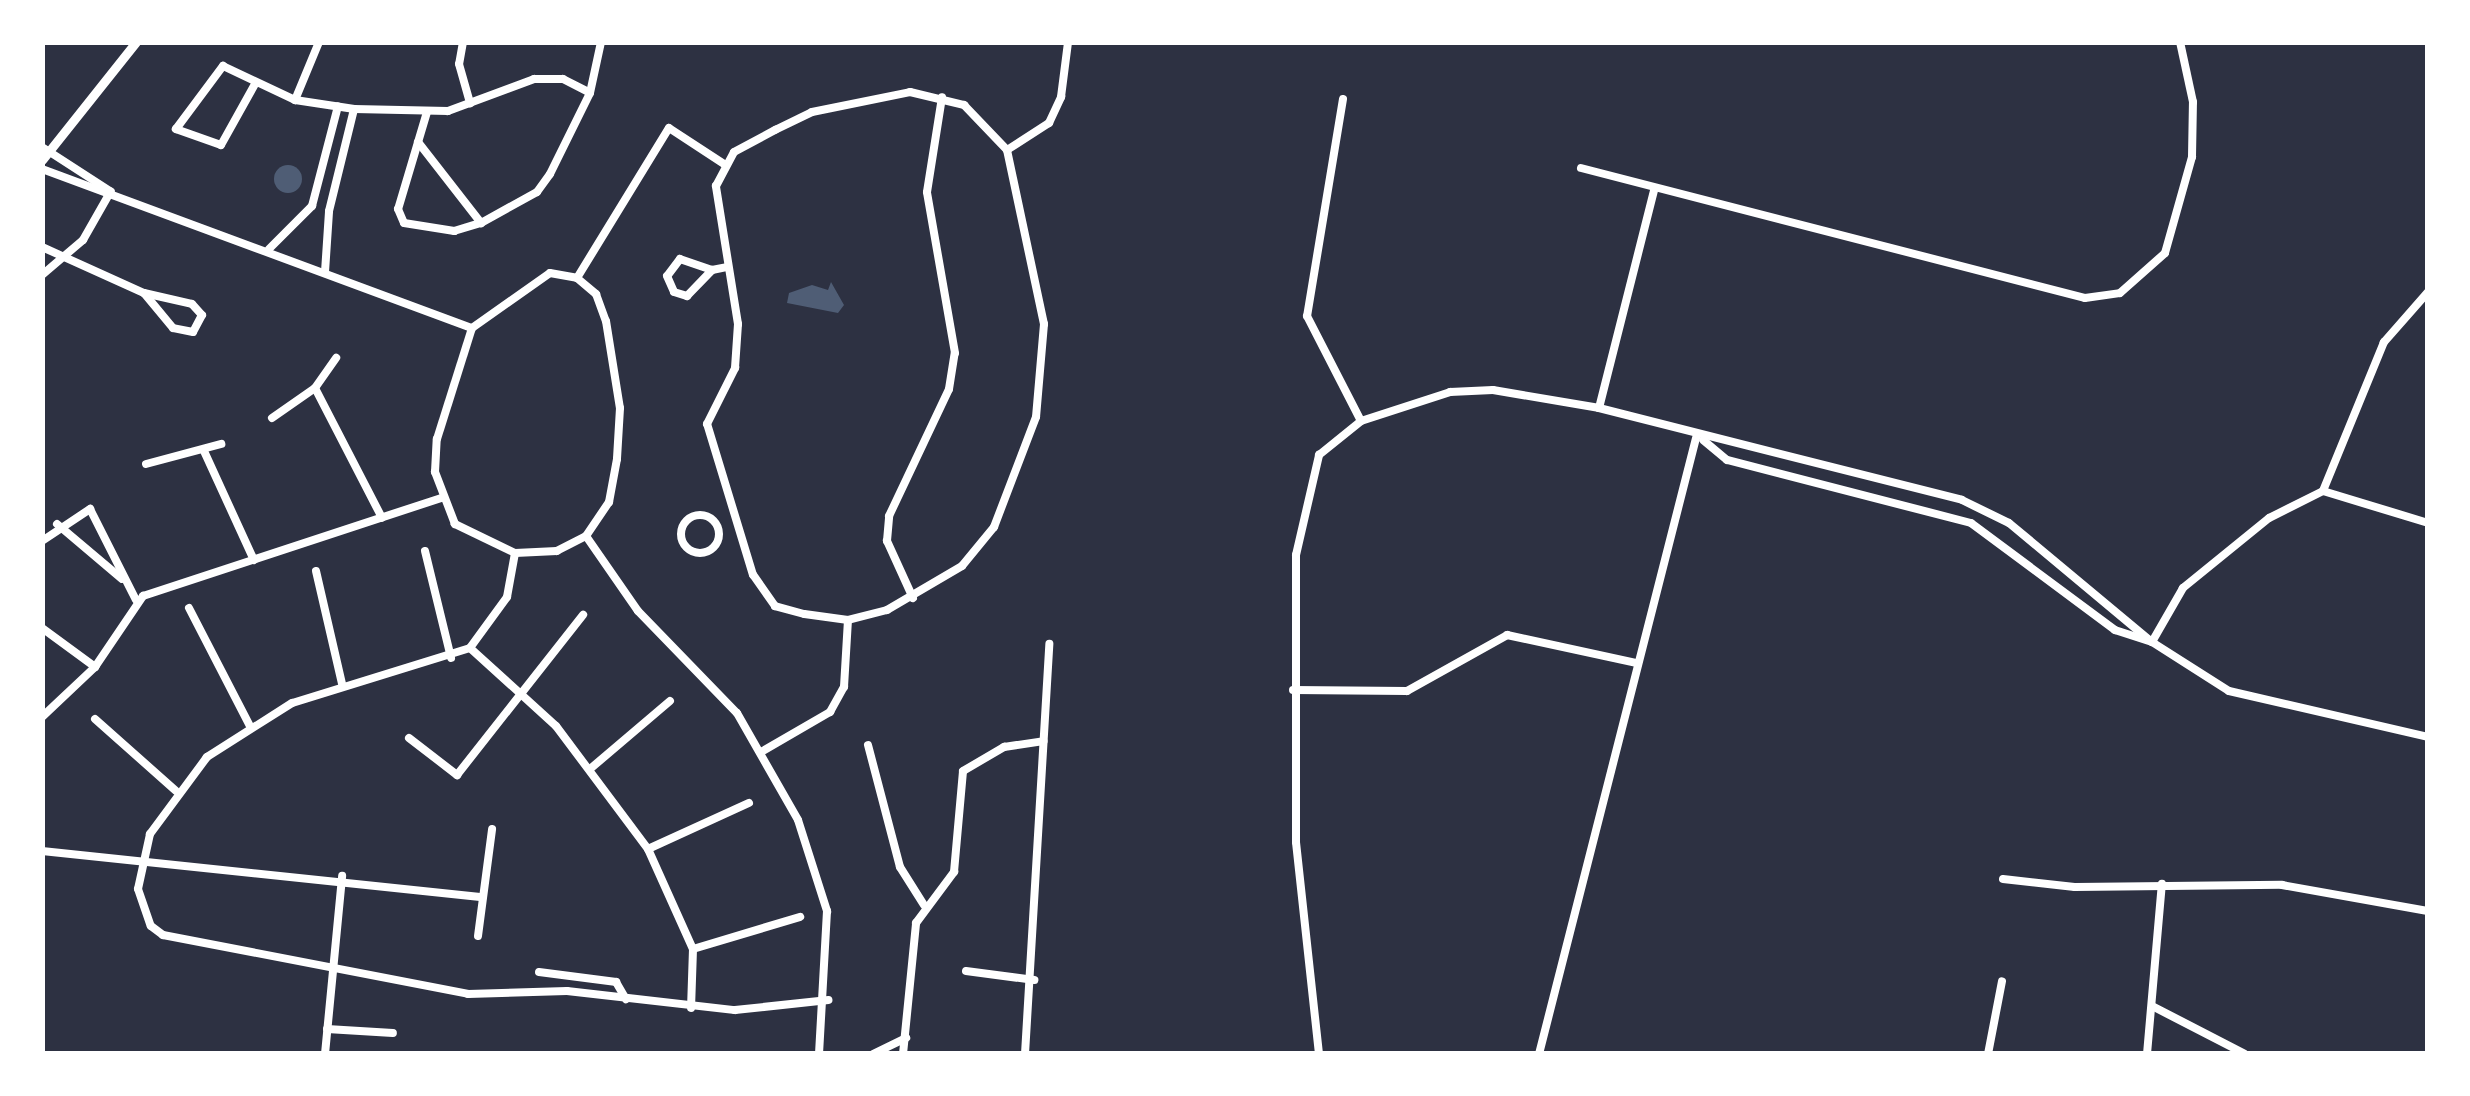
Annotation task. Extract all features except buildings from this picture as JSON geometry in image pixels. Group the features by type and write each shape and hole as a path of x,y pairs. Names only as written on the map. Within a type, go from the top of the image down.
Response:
{"street":[{"path":"111,191 44,153 136,42"},
{"path":"295,100 319,42"},
{"path":"463,42 459,64 470,104"},
{"path":"427,112 398,209 404,223 454,231 481,224 537,192 590,93 601,42"},
{"path":"1007,150 1049,123 1061,97 1068,42"},
{"path":"1581,168 1654,191 2085,298 2120,293 2164,254 2192,157 2192,102 2180,42"},
{"path":"255,84 221,145 176,129 223,66 295,100 354,109 427,112 470,104 534,79 563,79 590,93"},
{"path":"910,92 942,97 988,121 1007,150 1044,324 1036,417 982,547 913,598 848,620 767,599 733,519 707,424 735,368 716,186 724,164 812,112 910,92"},
{"path":"913,598 886,541 889,516 949,389 955,353 927,192 942,97"},
{"path":"1343,99 1307,316 1360,421"},
{"path":"269,250 312,206 338,106"},
{"path":"325,272 329,211 354,109"},
{"path":"577,278 670,128 724,164"},
{"path":"418,142 481,224"},
{"path":"42,169 472,328"},
{"path":"42,274 65,259 111,191"},
{"path":"1599,408 1654,191"},
{"path":"42,247 144,293 193,304 202,315 193,332 173,328 144,293"},
{"path":"712,270 687,296 674,292 668,276 680,259 712,270 728,267"},
{"path":"550,273 577,278 596,294 607,321 620,408 609,502 586,536 556,551 514,553 473,539 441,498 437,439 472,328 525,284 550,273"},
{"path":"2152,642 2183,588 2269,518 2323,491 2384,342 2428,292"},
{"path":"272,418 315,388 336,358"},
{"path":"315,388 382,518"},
{"path":"1318,1054 1296,842 1296,555 1319,455 1360,421 1450,392 1493,390 1599,408 1699,439 1729,440 1978,506 2152,642 2229,691 2428,737"},
{"path":"1699,439 1727,460 1971,523 2115,630 2152,642"},
{"path":"1539,1054 1637,663 1699,439"},
{"path":"146,464 221,444"},
{"path":"204,451 254,560"},
{"path":"2323,491 2428,523"},
{"path":"42,717 95,667 136,600 441,498"},
{"path":"42,541 57,524 90,509 136,600"},
{"path":"695,514 718,526 717,544 701,553 681,537 695,514"},
{"path":"718,526 733,519"},
{"path":"57,524 128,584"},
{"path":"586,536 616,584 711,680 761,752 817,867 827,911 828,1000 819,1054"},
{"path":"425,551 451,658"},
{"path":"514,553 507,597 470,648 451,658 342,684 250,726 176,791 142,859 140,904 163,934 490,996 567,991 692,1008 828,1000"},
{"path":"316,572 342,684"},
{"path":"190,608 250,726"},
{"path":"409,738 457,775 583,615"},
{"path":"761,752 830,712 844,687 848,620"},
{"path":"42,628 95,667"},
{"path":"1293,690 1406,691 1507,635 1637,663"},
{"path":"1025,1054 1034,980 1049,644"},
{"path":"470,648 521,692 590,769 648,850 693,949 692,1008"},
{"path":"590,769 670,700"},
{"path":"95,719 176,791"},
{"path":"903,1054 924,904 954,872 963,771 1004,747 1044,741"},
{"path":"868,745 900,867 924,904"},
{"path":"648,850 749,803"},
{"path":"478,936 492,829"},
{"path":"42,850 342,877 483,897"},
{"path":"325,1054 342,877"},
{"path":"2002,878 2075,887 2282,885 2428,911"},
{"path":"2147,1054 2162,884"},
{"path":"693,949 800,916"},
{"path":"965,971 1034,980"},
{"path":"539,972 616,982 626,999"},
{"path":"1988,1054 2002,982"},
{"path":"2154,1007 2245,1054"},
{"path":"327,1029 393,1034"},
{"path":"873,1054 906,1038"}],"water":[{"path":"288,165 298,169 302,179 298,189 288,193 278,189 274,179 278,169"},
{"path":"831,282 844,305 838,313 787,303 789,293 812,285 828,290"}]}
